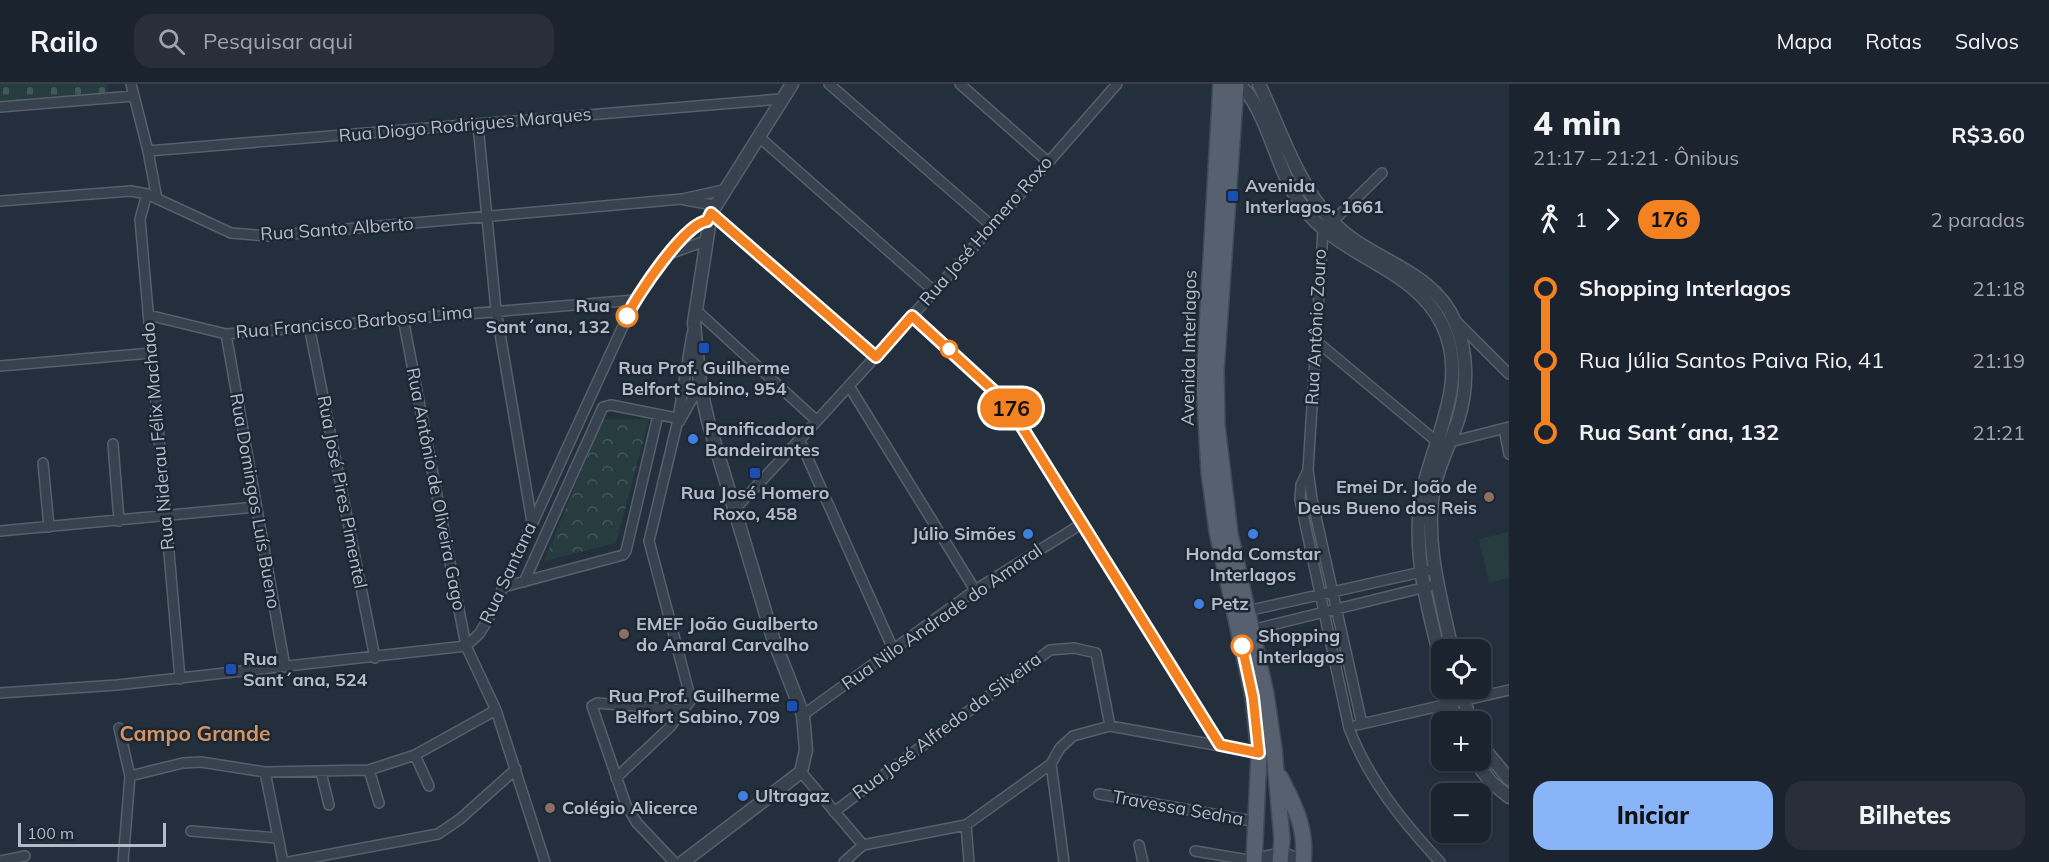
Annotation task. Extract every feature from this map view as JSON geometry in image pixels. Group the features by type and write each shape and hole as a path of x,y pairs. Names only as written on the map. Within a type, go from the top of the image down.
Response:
{"main road":[{"name":"Avenida Interlagos","path":"1223,84 1204,382 1205,424 1217,531 1253,697 1259,753 1258,822 1254,861"},
{"name":"Avenida Interlagos","path":"1236,84 1216,370 1222,484 1266,694 1277,771 1281,858"},
{"path":"1277,771 1300,819 1305,836 1304,862"}],"street":[{"path":"130,84 148,151 157,199"},
{"path":"616,778 685,710 691,700 649,548 650,535 678,420 711,213 723,190 792,84"},
{"path":"829,84 992,226"},
{"path":"960,84 1047,161"},
{"name":"Rua José Homero Roxo","path":"734,510 876,357 1117,84"},
{"path":"1223,84 1236,84 1245,90 1252,100 1293,192 1348,249 1401,278 1432,308 1443,325 1450,348 1453,373 1447,413 1436,441 1422,491 1418,547 1420,572 1436,639"},
{"path":"1259,84 1327,226 1416,276 1434,292 1455,321 1509,375"},
{"path":"0,107 134,96"},
{"name":"Rua Diogo Rodrigues Marques","path":"148,151 781,99"},
{"path":"478,125 485,217 496,310 532,522"},
{"path":"758,136 934,292"},
{"path":"1327,226 1382,173"},
{"name":"Rua Santo Alberto","path":"0,201 115,191 147,194 222,229 245,236 371,228 682,199 723,190"},
{"name":"Rua Niderau Félix Machado","path":"147,194 140,219 180,679"},
{"name":"Rua Santo Alberto","path":"682,199 711,213"},
{"path":"711,213 876,357"},
{"name":"Rua Santana","path":"466,646 484,626 635,300 670,254 711,213"},
{"name":"Rua Antônio Zouro","path":"1327,226 1315,340 1308,470 1312,499 1362,724"},
{"path":"670,254 705,241"},
{"name":"Rua Francisco Barbosa Lima","path":"148,315 226,333 635,300"},
{"path":"912,316 1007,403 1220,745"},
{"path":"684,862 801,772 806,750 803,714 773,638 734,510 700,385 695,317"},
{"path":"695,317 817,421"},
{"name":"Rua Antônio de Oliveira Gago","path":"403,318 466,646 496,710 516,769 541,860"},
{"path":"1450,639 1437,584 1431,531 1433,493 1438,469 1463,403 1465,361 1455,321"},
{"name":"Rua José Pires Pimentel","path":"309,326 375,657"},
{"name":"Rua Domingos Luís Bueno","path":"226,333 285,667"},
{"path":"1315,340 1436,441 1449,442 1506,428 1509,454"},
{"path":"0,366 152,352"},
{"path":"678,420 700,385"},
{"path":"849,386 975,590"},
{"path":"524,582 603,407 611,405 678,420"},
{"path":"503,587 621,556 626,551 658,415"},
{"path":"800,441 893,649"},
{"path":"113,444 119,521"},
{"path":"43,463 49,527"},
{"name":"Rua Antônio Zouro","path":"1308,470 1299,496 1349,728 1362,762 1412,830 1440,862"},
{"path":"0,531 255,507"},
{"name":"Rua Nilo Andrade do Amaral","path":"803,714 975,590 1083,523"},
{"path":"1247,611 1435,569"},
{"path":"1251,630 1437,584"},
{"path":"0,693 180,679 466,646"},
{"name":"Rua José Alfredo da Silveira","path":"834,812 1050,650 1074,648 1096,653 1110,726"},
{"path":"1349,728 1509,690"},
{"path":"1450,699 1453,711"},
{"path":"1463,699 1467,711"},
{"path":"674,862 637,823 616,778 592,705 597,703 685,710"},
{"path":"130,776 183,763 201,762 265,772 369,770 415,755 496,710"},
{"path":"844,862 863,845 966,825 1051,764 1060,748 1073,736 1110,726 1259,753"},
{"path":"119,728 130,776 123,862"},
{"path":"415,755 429,786"},
{"path":"1491,757 1509,779"},
{"path":"1051,764 1065,862"},
{"path":"289,862 438,834 460,819 516,769"},
{"path":"369,770 379,803"},
{"path":"1482,771 1491,782 1509,797"},
{"path":"265,772 277,838 284,862"},
{"path":"321,772 330,805"},
{"path":"801,772 863,845"},
{"name":"Travessa Sedna","path":"1099,794 1258,822"},
{"path":"966,825 969,862"},
{"path":"190,831 277,838"},
{"path":"1139,845 1143,862"},
{"path":"1195,851 1254,861 1292,856 1298,862"},
{"path":"0,861 24,856"}],"green space":[{"path":"0,84 107,84 109,98 0,105"},
{"path":"603,419 649,419 616,543 544,561"},
{"path":"1508,532 1509,578 1489,583 1479,539"}],"bus line":[{"name":"176","path":"627,316 635,300 681,239 699,223 707,221 711,213 876,357 912,316 986,382 1015,414 1220,745 1259,753 1253,697 1242,646"}],"place":[{"name":"Avenida Interlagos, 1661","path":"1233,196"},
{"name":"Rua Sant´ana, 132","path":"627,316"},
{"name":"Rua Prof. Guilherme Belfort Sabino, 954","path":"704,348"},
{"name":"Panificadora Bandeirantes","path":"693,439"},
{"name":"Rua José Homero Roxo, 458","path":"755,473"},
{"name":"Emei Dr. João de Deus Bueno dos Reis","path":"1489,497"},
{"name":"Júlio Simões","path":"1028,534"},
{"name":"Honda Comstar Interlagos","path":"1253,534"},
{"name":"Petz","path":"1199,604"},
{"name":"EMEF João Gualberto do Amaral Carvalho","path":"624,634"},
{"name":"Shopping Interlagos","path":"1242,646"},
{"name":"Rua Sant´ana, 524","path":"231,669"},
{"name":"Rua Prof. Guilherme Belfort Sabino, 709","path":"792,706"},
{"name":"Ultragaz","path":"743,796"},
{"name":"Colégio Alicerce","path":"550,808"}],"district":[{"name":"Campo Grande","path":"195,734"}]}
